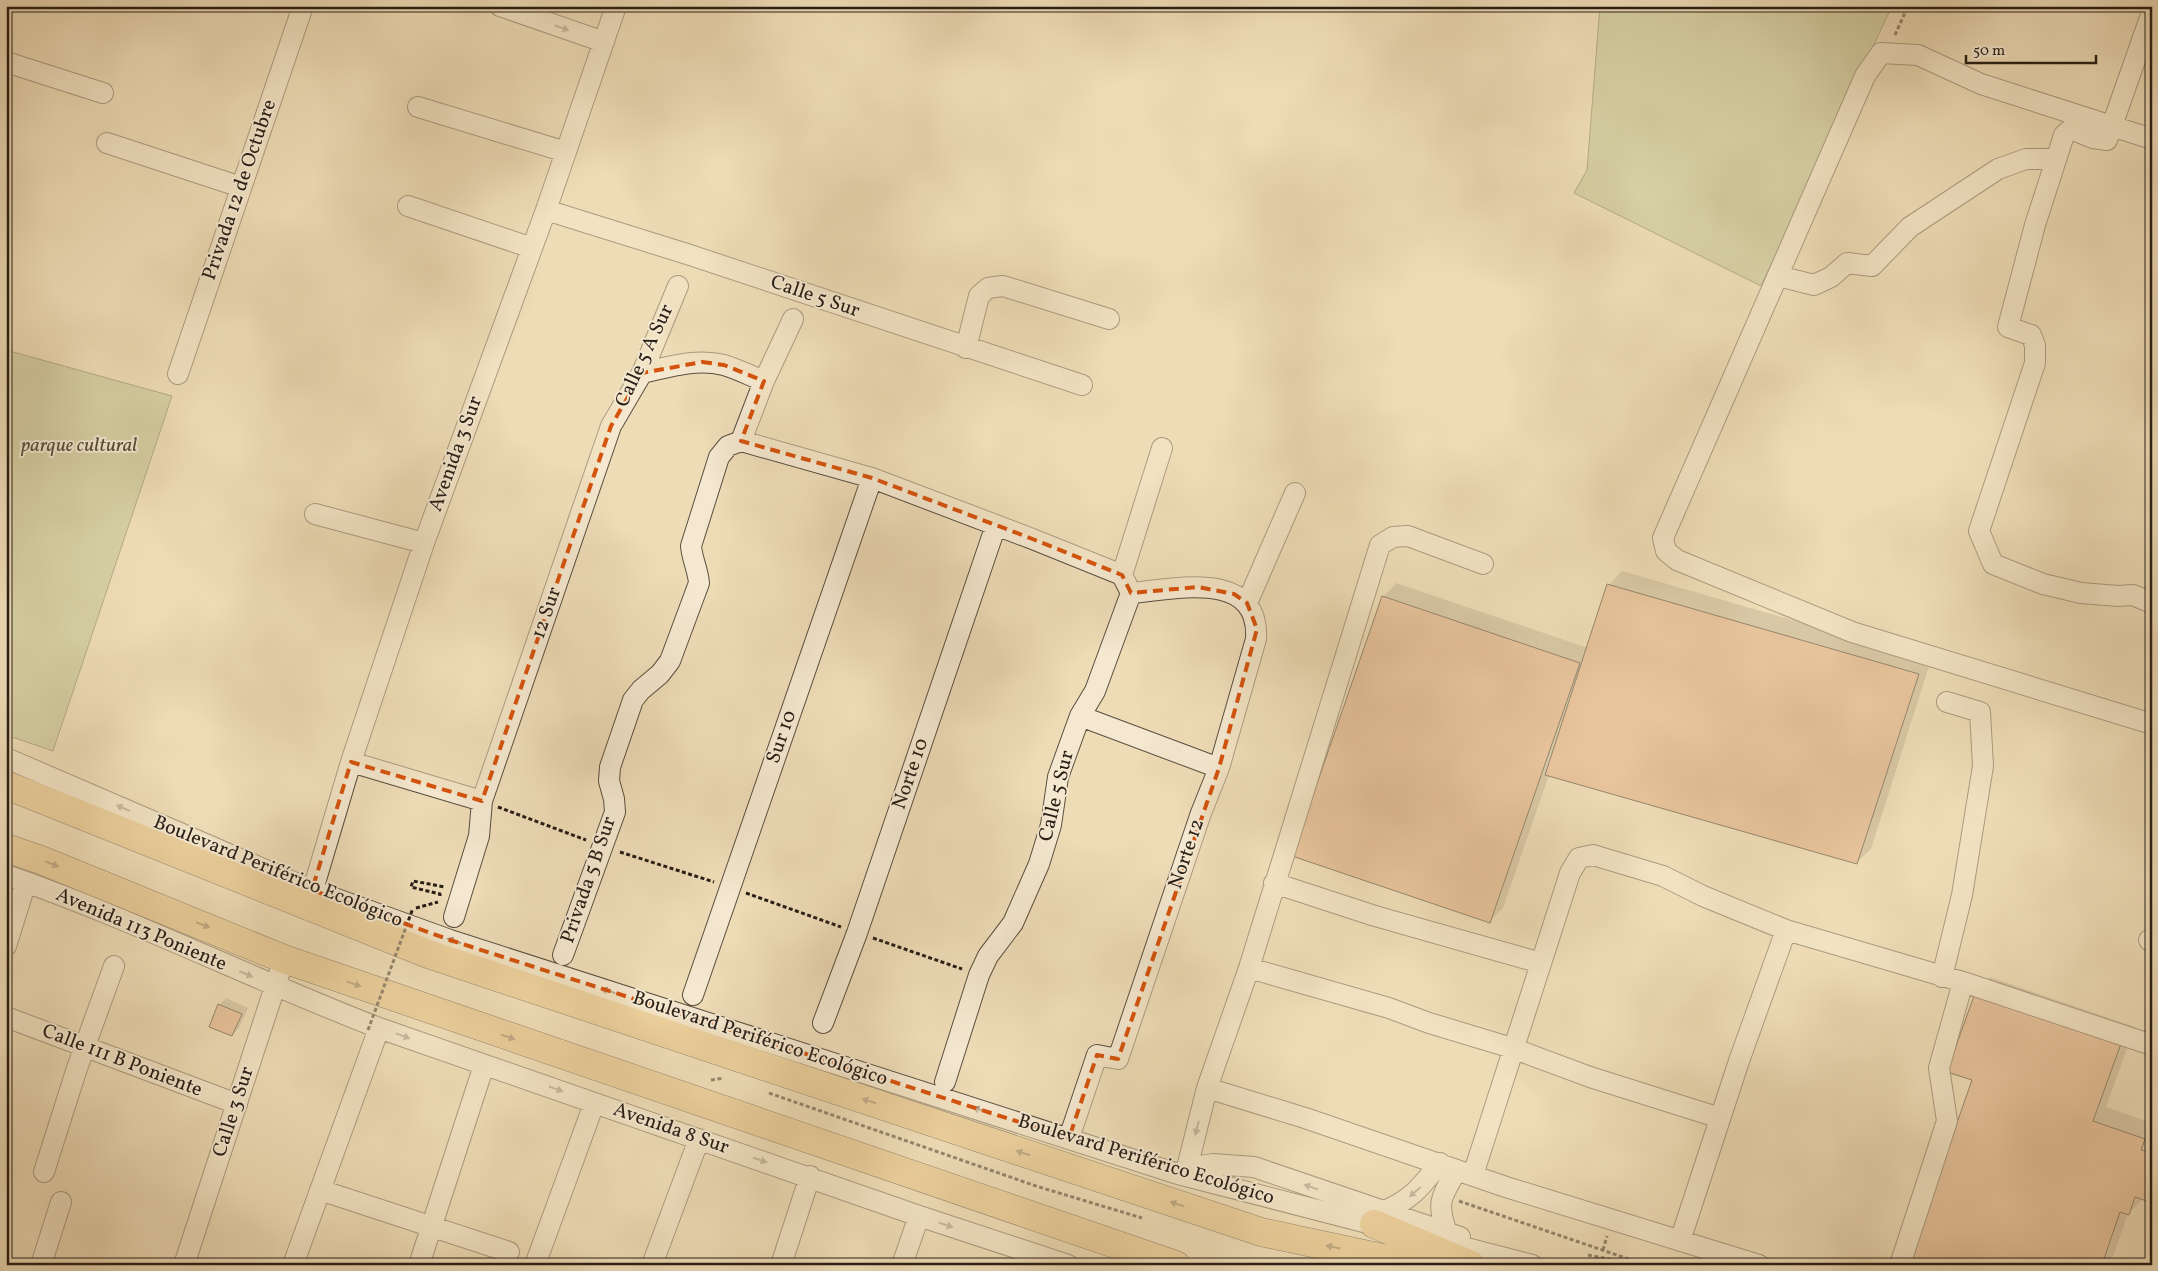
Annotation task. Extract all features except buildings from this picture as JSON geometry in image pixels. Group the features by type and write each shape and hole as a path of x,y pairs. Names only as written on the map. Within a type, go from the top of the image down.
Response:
{"highway":[{"name":"Boulevard Periférico Ecológico","path":"6,785 310,898 437,958 1261,1232 1415,1265"},
{"path":"6,848 41,860 284,959 1176,1265"},
{"path":"1378,1218 1471,1265"}],"street":[{"name":"Privada 12 de Octubre","path":"178,374 303,6"},
{"path":"500,6 604,42"},
{"name":"Avenida 3 Sur","path":"310,898 351,762 424,543 546,210 616,6"},
{"path":"2152,12 2107,140 2094,138 2071,129 2064,135 2035,225 2008,327 2031,335 2035,345 2035,363 1979,531 1993,564 2043,584 2081,593 2118,596 2133,595 2152,603"},
{"path":"2152,139 1981,84 1918,55 1881,53 1865,76 1663,538 1666,551 1677,560 1852,632 2152,724"},
{"path":"6,62 102,93"},
{"path":"418,107 566,152"},
{"path":"107,143 241,187"},
{"path":"1778,276 1814,285 1831,277 1847,264 1872,266 1910,227 1998,169 2026,159 2056,159"},
{"path":"408,206 532,248"},
{"name":"Calle 5 Sur","path":"546,210 687,254 1082,385"},
{"name":"Calle 5 A Sur","path":"611,426 642,373 678,286"},
{"path":"966,348 979,296 988,288 1003,286 1109,319"},
{"path":"793,318 764,381 741,441 872,478 996,525 1126,584 1216,588 1234,594 1248,604 1295,492"},
{"path":"642,373 682,364 702,362 724,365 764,381"},
{"name":"12 Sur","path":"454,917 480,836 482,801 611,426"},
{"name":"Privada 5 B Sur","path":"563,955 615,812 609,781 610,767 633,700 670,662 699,583 698,571 692,557 691,546 719,457 728,446 741,441"},
{"name":"Calle 5 Sur","path":"945,1082 979,975 988,956 1014,923 1039,864 1051,826 1058,777 1080,716 1095,691 1162,448"},
{"name":"Sur 10","path":"693,995 872,478"},
{"path":"315,514 424,543"},
{"name":"Norte 10","path":"824,1023 857,933 996,525"},
{"path":"1183,1171 1207,1088 1249,968 1380,545 1393,536 1408,536 1483,564"},
{"name":"Norte 12","path":"1069,1138 1097,1055 1118,1059 1201,813 1219,768 1256,639 1257,629 1254,615 1248,604"},
{"path":"1942,976 1962,894 1983,766 1980,712 1947,702"},
{"path":"1080,716 1219,768"},
{"name":"Boulevard Periférico Ecológico","path":"6,758 310,898 460,943 1069,1138 1183,1171 1378,1218 1532,1265"},
{"path":"351,762 482,801"},
{"path":"1447,1233 1440,1212 1442,1195 1457,1169 1512,1048 1570,873 1579,858 1593,855 1663,876 1703,896 1786,930 1963,982 2152,1045"},
{"name":"Avenida 113 Poniente","path":"6,875 276,987"},
{"path":"6,946 26,882"},
{"path":"1274,883 1375,916 1541,963"},
{"path":"1680,1241 1720,1118 1786,930"},
{"name":"Calle 3 Sur","path":"184,1265 284,959"},
{"path":"44,1172 76,1068 114,966"},
{"path":"1249,968 1389,1008 1430,1023 1512,1048 1590,1077 1720,1118"},
{"path":"1900,1265 1947,1121 1939,1068 1963,982"},
{"name":"Avenida 8 Sur","path":"276,987 374,1029 810,1176 919,1216 1016,1257 1068,1265"},
{"name":"Calle 111 B Poniente","path":"6,1017 237,1104"},
{"path":"293,1265 374,1029"},
{"path":"419,1265 484,1065"},
{"path":"1207,1088 1759,1265"},
{"path":"535,1265 592,1112"},
{"path":"652,1265 699,1139"},
{"path":"1378,1218 1402,1204 1421,1188 1457,1169"},
{"path":"781,1265 810,1176"},
{"path":"320,1190 509,1252"},
{"path":"42,1265 61,1202"},
{"path":"902,1265 919,1216"},
{"path":"1378,1218 1447,1233 1540,1265"},
{"path":"1680,1241 1708,1265"}],"path":[{"path":"1881,53 1894,39 1908,6"},
{"path":"374,1029 413,908 438,904 440,894 411,887 413,881 462,890"},
{"path":"1442,1195 1646,1265"},
{"path":"1616,1265 1588,1255 1641,1265"}],"highlighted area":[{"path":"702,362 724,365 764,381 741,441 872,478 1030,538 1122,575 1131,593 1198,587 1234,594 1247,603 1257,629 1219,768 1118,1059 1097,1055 1069,1138 450,940 312,890 351,762 482,801 611,426 642,373"}],"green space":[{"path":"1600,6 1892,6 1761,286 1574,193 1587,170"},
{"name":"parque cultural","path":"6,350 172,396 53,751 6,735"}]}
